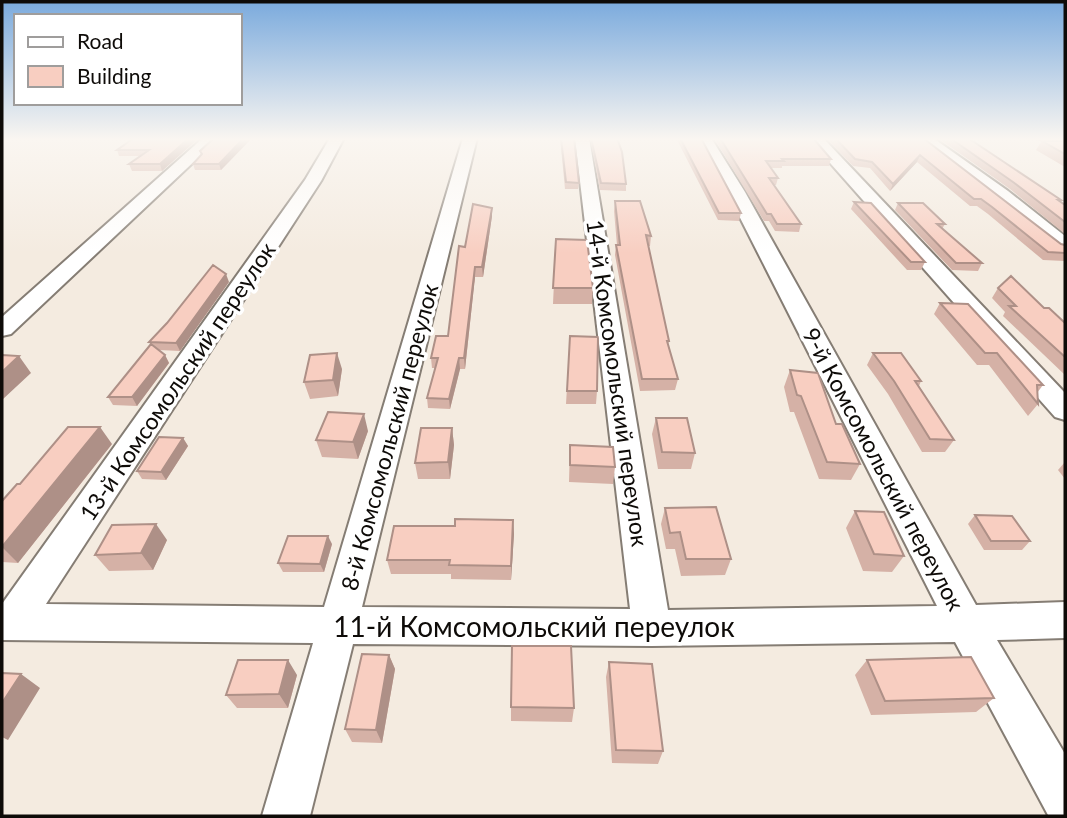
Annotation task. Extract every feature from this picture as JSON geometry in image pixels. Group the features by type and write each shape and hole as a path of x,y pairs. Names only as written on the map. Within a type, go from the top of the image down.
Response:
{"street":[{"path":"2,329 170,176"},
{"name":"13-й Комсомольский переулок","path":"8,622 316,176"},
{"name":"8-й Комсомольский переулок","path":"285,816 460,176"},
{"name":"14-й Комсомольский переулок","path":"587,176 652,628"},
{"name":"9-й Комсомольский переулок","path":"727,176 966,624 1065,799"},
{"path":"850,176 1065,410"},
{"path":"976,176 1065,246"},
{"name":"11-й Комсомольский переулок","path":"8,622 652,628 1065,620"}],"building":[{"path":"565,176 578,176 579,183 566,182"},
{"path":"599,176 625,176 626,184 601,183"},
{"path":"700,176 721,176 741,213 719,213"},
{"path":"744,176 777,176 778,178 769,178 801,224 777,224 771,214 767,214"},
{"path":"886,176 900,176 893,184"},
{"path":"946,176 973,176 1065,245 1065,253 1048,252 981,199 974,199"},
{"path":"1005,176 1025,176 1061,200 1058,200 1065,205 1065,222"},
{"path":"615,201 640,201 651,236 646,235 667,341 678,379 642,379 616,245 620,245"},
{"path":"854,202 871,203 925,262 911,262"},
{"path":"898,203 923,203 945,224 937,224 982,263 956,263"},
{"path":"473,204 492,208 482,267 475,267 464,358 459,358 449,399 427,398 438,358 431,358 436,336 448,336 459,246 465,247"},
{"path":"556,239 587,240 593,288 553,288"},
{"path":"213,265 226,274 176,343 149,342 167,323"},
{"path":"1011,276 1044,308 1049,308 1065,323 1065,357 1009,306 1016,306 998,288"},
{"path":"940,303 968,304 1043,385 1037,385 1038,404 997,353 985,353"},
{"path":"570,336 598,337 597,391 567,391"},
{"path":"151,344 165,355 132,397 108,397"},
{"path":"337,353 333,380 304,382 310,355"},
{"path":"873,353 901,353 921,381 915,381 954,440 930,439"},
{"path":"2,355 19,356 2,372"},
{"path":"790,370 818,373 836,424 842,424 860,464 827,462 801,396 797,395"},
{"path":"328,412 364,414 353,442 316,440"},
{"path":"656,418 687,418 695,453 662,452"},
{"path":"68,427 100,427 2,547 2,501 20,484"},
{"path":"421,428 452,428 448,462 415,463"},
{"path":"159,437 183,438 161,472 137,471"},
{"path":"570,445 613,447 615,467 570,465"},
{"path":"716,507 731,559 686,559 680,532 670,533 665,508"},
{"path":"855,511 884,512 904,556 874,554"},
{"path":"975,515 1012,516 1030,541 991,541"},
{"path":"455,519 513,520 511,566 449,565 450,560 387,560 394,526 455,526"},
{"path":"156,524 141,553 95,555 112,525"},
{"path":"288,536 328,536 320,564 278,563"},
{"path":"512,646 571,646 574,708 511,707"},
{"path":"362,654 389,655 376,730 345,729"},
{"path":"971,657 994,698 885,701 867,660"},
{"path":"238,660 288,660 279,694 226,695"},
{"path":"609,662 652,664 663,751 616,750"},
{"path":"2,673 21,674 2,703"}]}
